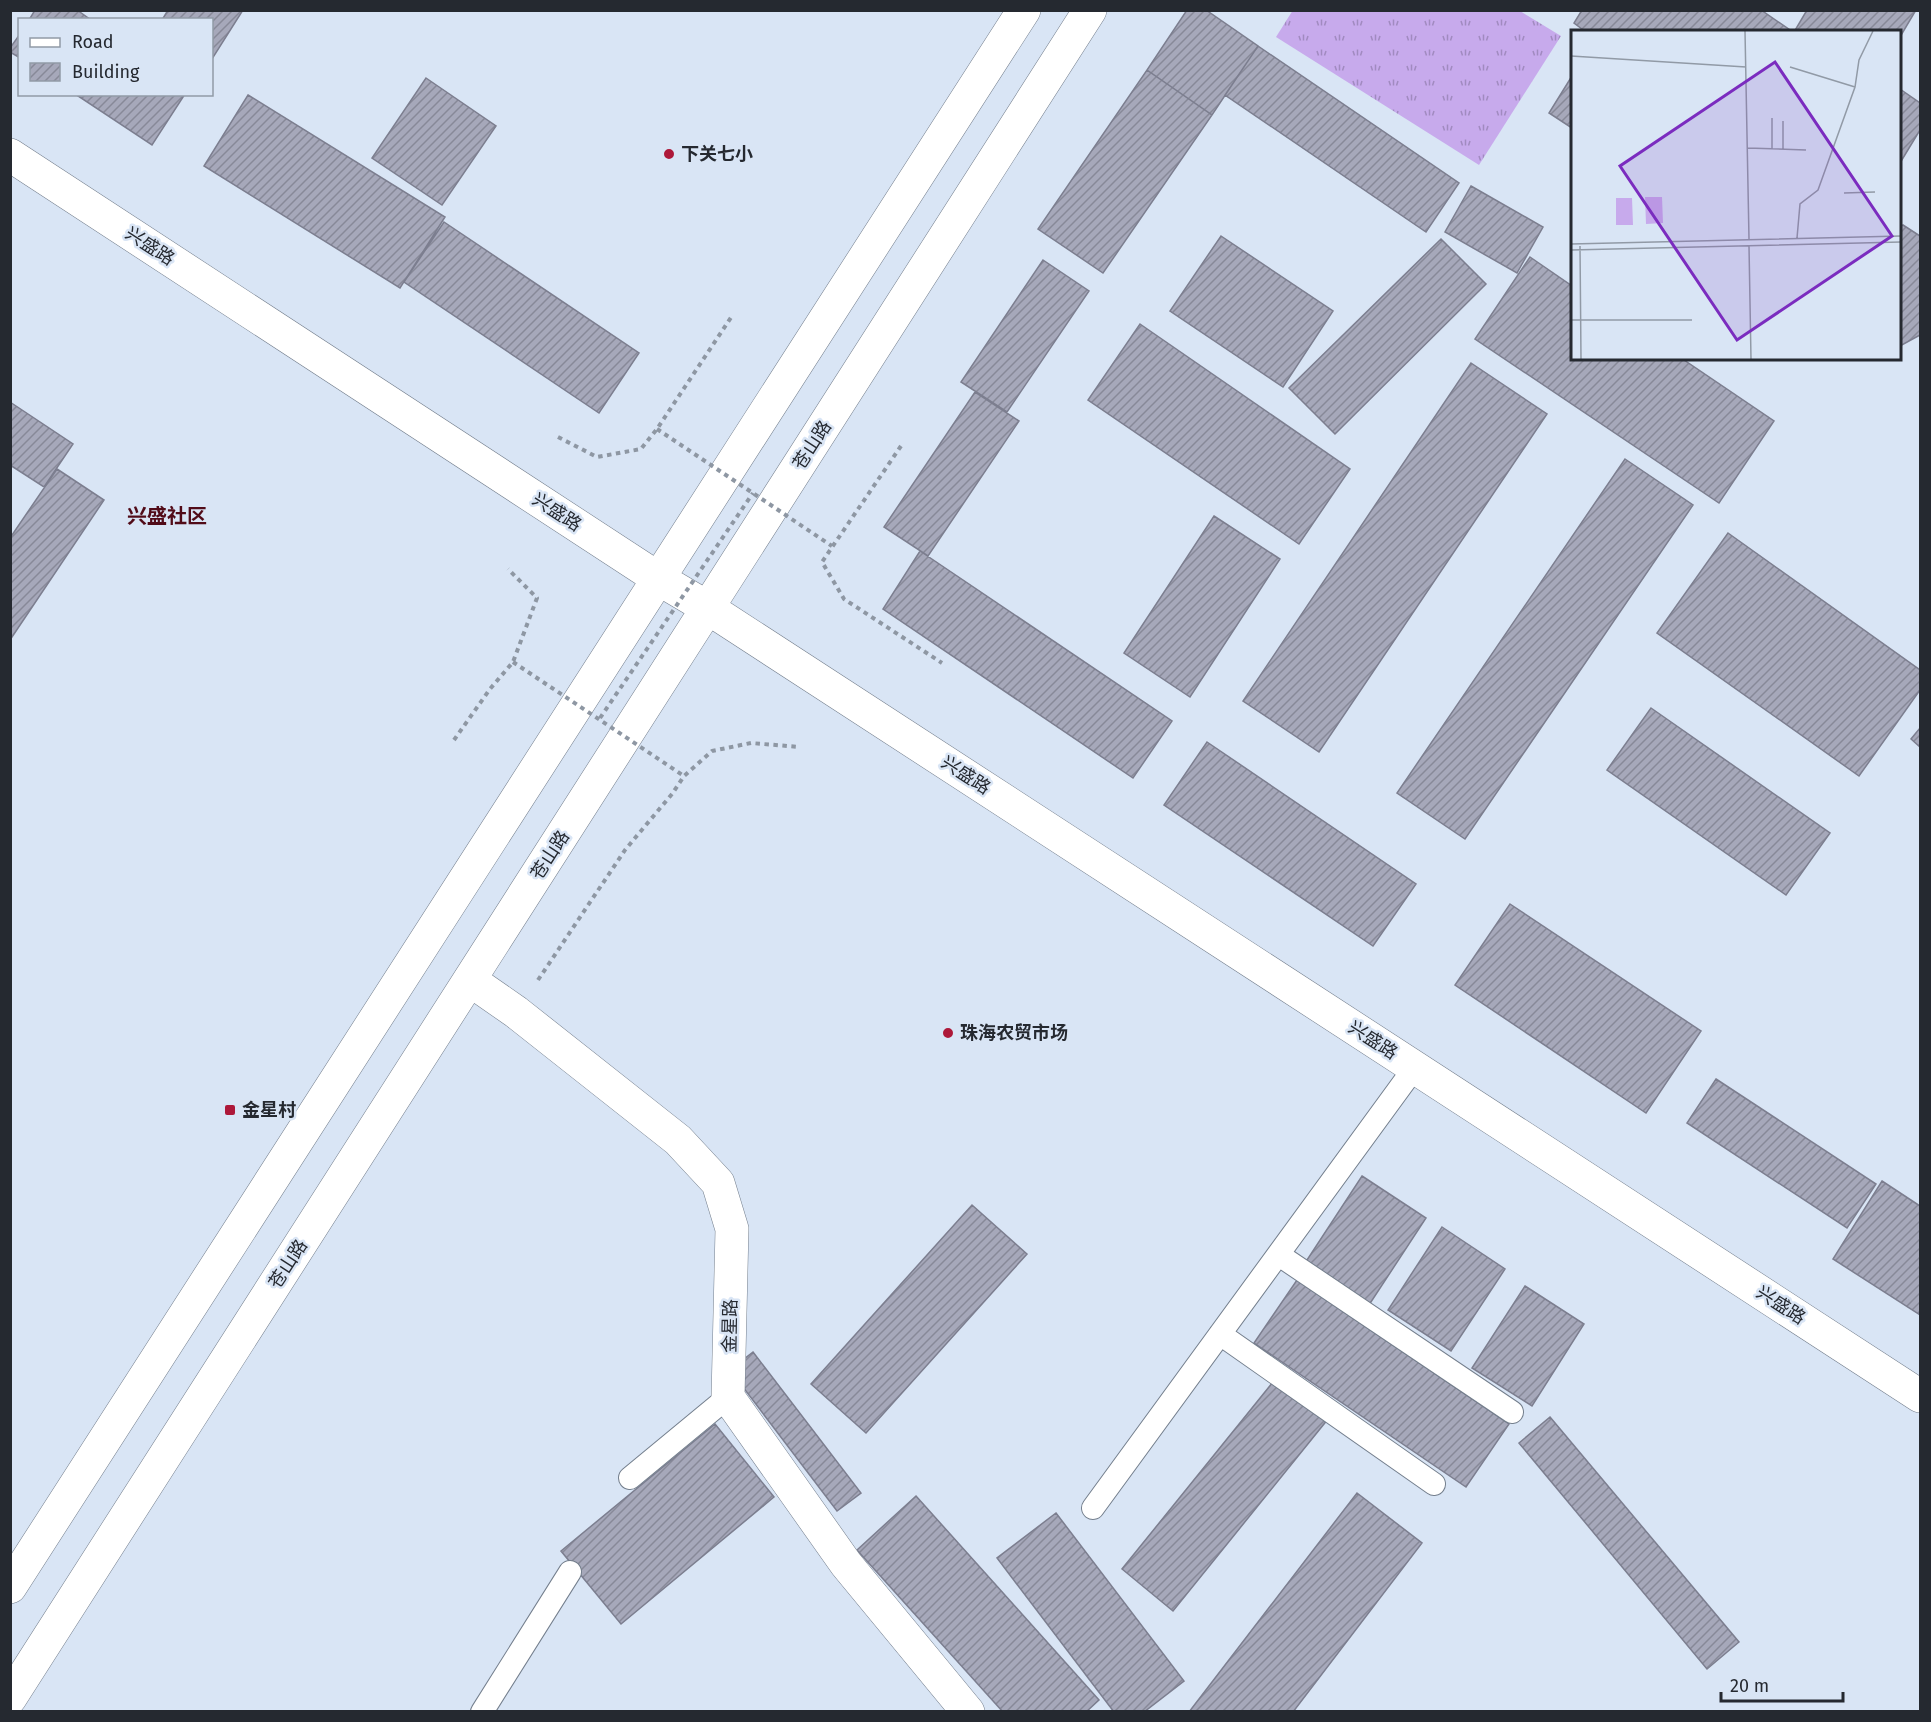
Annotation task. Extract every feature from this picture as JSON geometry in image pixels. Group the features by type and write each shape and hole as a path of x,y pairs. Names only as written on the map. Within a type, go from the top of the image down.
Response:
{"main road":[{"path":"10,1587 1023,10"},
{"name":"苍山路","path":"10,1698 1090,10"},
{"name":"兴盛路","path":"10,155 659,579 708,608 1920,1396"},
{"name":"金星路","path":"470,980 516,1012 678,1140 718,1183 732,1229 728,1397"},
{"path":"728,1397 846,1564 968,1712"}],"lane":[{"path":"1093,1508 1415,1067"},
{"path":"1279,1255 1512,1412"},
{"path":"1220,1334 1434,1484"},
{"path":"630,1478 728,1397"},
{"path":"482,1712 570,1572"}],"path":[{"path":"558,437 597,457 641,449 657,429 732,316"},
{"path":"657,429 832,546"},
{"path":"901,446 822,562 844,599 942,663"},
{"path":"600,718 753,493"},
{"path":"454,740 490,689 513,662 537,598 508,569"},
{"path":"513,662 684,776"},
{"path":"516,1012 625,850 672,794 684,776 712,752 751,743 799,747"}],"green space":[{"path":"1293,10 1520,11 1561,36 1479,165 1276,37"}],"building":[{"path":"35,10 77,10 88,18 30,18"},
{"path":"168,10 243,10 213,57 213,18 163,18"},
{"path":"1187,10 1206,10 1258,46 1212,115 1147,70"},
{"path":"1582,10 1761,10 1790,30 1583,30 1574,23"},
{"path":"1807,10 1916,10 1901,35 1901,30 1795,30"},
{"path":"18,37 18,57 10,52 10,48"},
{"path":"1258,46 1459,183 1426,232 1225,95"},
{"path":"1147,70 1212,115 1103,273 1038,229"},
{"path":"426,78 496,126 442,205 372,158"},
{"path":"1571,78 1571,127 1549,113"},
{"path":"1901,90 1920,103 1920,130 1901,161"},
{"path":"248,95 445,217 400,288 204,166"},
{"path":"78,96 184,96 152,145"},
{"path":"1471,186 1543,227 1517,273 1445,232"},
{"path":"444,222 639,353 599,413 404,282"},
{"path":"1903,225 1920,236 1920,335 1901,345 1901,226"},
{"path":"1221,236 1333,311 1283,387 1170,311"},
{"path":"1441,239 1486,284 1335,434 1289,388"},
{"path":"1530,257 1571,285 1571,360 1684,360 1774,421 1719,503 1475,339"},
{"path":"1043,260 1089,291 1007,412 961,382"},
{"path":"1140,324 1350,469 1299,544 1088,400"},
{"path":"1471,363 1547,414 1319,752 1243,701"},
{"path":"975,392 1019,421 928,556 884,527"},
{"path":"10,402 73,444 44,487 10,465"},
{"path":"1625,459 1693,505 1465,839 1397,793"},
{"path":"57,469 104,500 10,640 10,538"},
{"path":"1214,516 1280,559 1190,697 1124,653"},
{"path":"1728,533 1920,670 1920,690 1859,776 1657,633"},
{"path":"920,551 1172,721 1133,778 883,609"},
{"path":"1651,708 1830,833 1786,895 1607,770"},
{"path":"1920,728 1920,747 1911,739"},
{"path":"1207,742 1416,884 1373,946 1164,805"},
{"path":"1510,904 1701,1031 1646,1113 1455,985"},
{"path":"1716,1079 1876,1184 1847,1228 1687,1123"},
{"path":"1362,1176 1426,1218 1369,1305 1305,1263"},
{"path":"1882,1181 1920,1206 1920,1315 1833,1259"},
{"path":"972,1205 1027,1254 866,1433 811,1384"},
{"path":"1442,1227 1505,1269 1451,1351 1388,1310"},
{"path":"1297,1280 1509,1424 1466,1487 1254,1343"},
{"path":"1525,1286 1584,1324 1532,1406 1472,1368"},
{"path":"753,1352 861,1493 837,1511 730,1370"},
{"path":"1277,1377 1328,1419 1173,1611 1122,1569"},
{"path":"1550,1417 1739,1642 1707,1669 1519,1443"},
{"path":"715,1424 774,1497 621,1624 561,1551"},
{"path":"1357,1493 1422,1543 1293,1712 1189,1712"},
{"path":"916,1496 1099,1700 1086,1712 1003,1712 857,1550"},
{"path":"1056,1513 1184,1681 1144,1712 1114,1712 997,1558"}],"place":[{"name":"下关七小","path":"669,154"},
{"name":"珠海农贸市场","path":"948,1033"},
{"name":"金星村","path":"230,1110"}],"district":[{"name":"兴盛社区","path":"167,516"}]}
